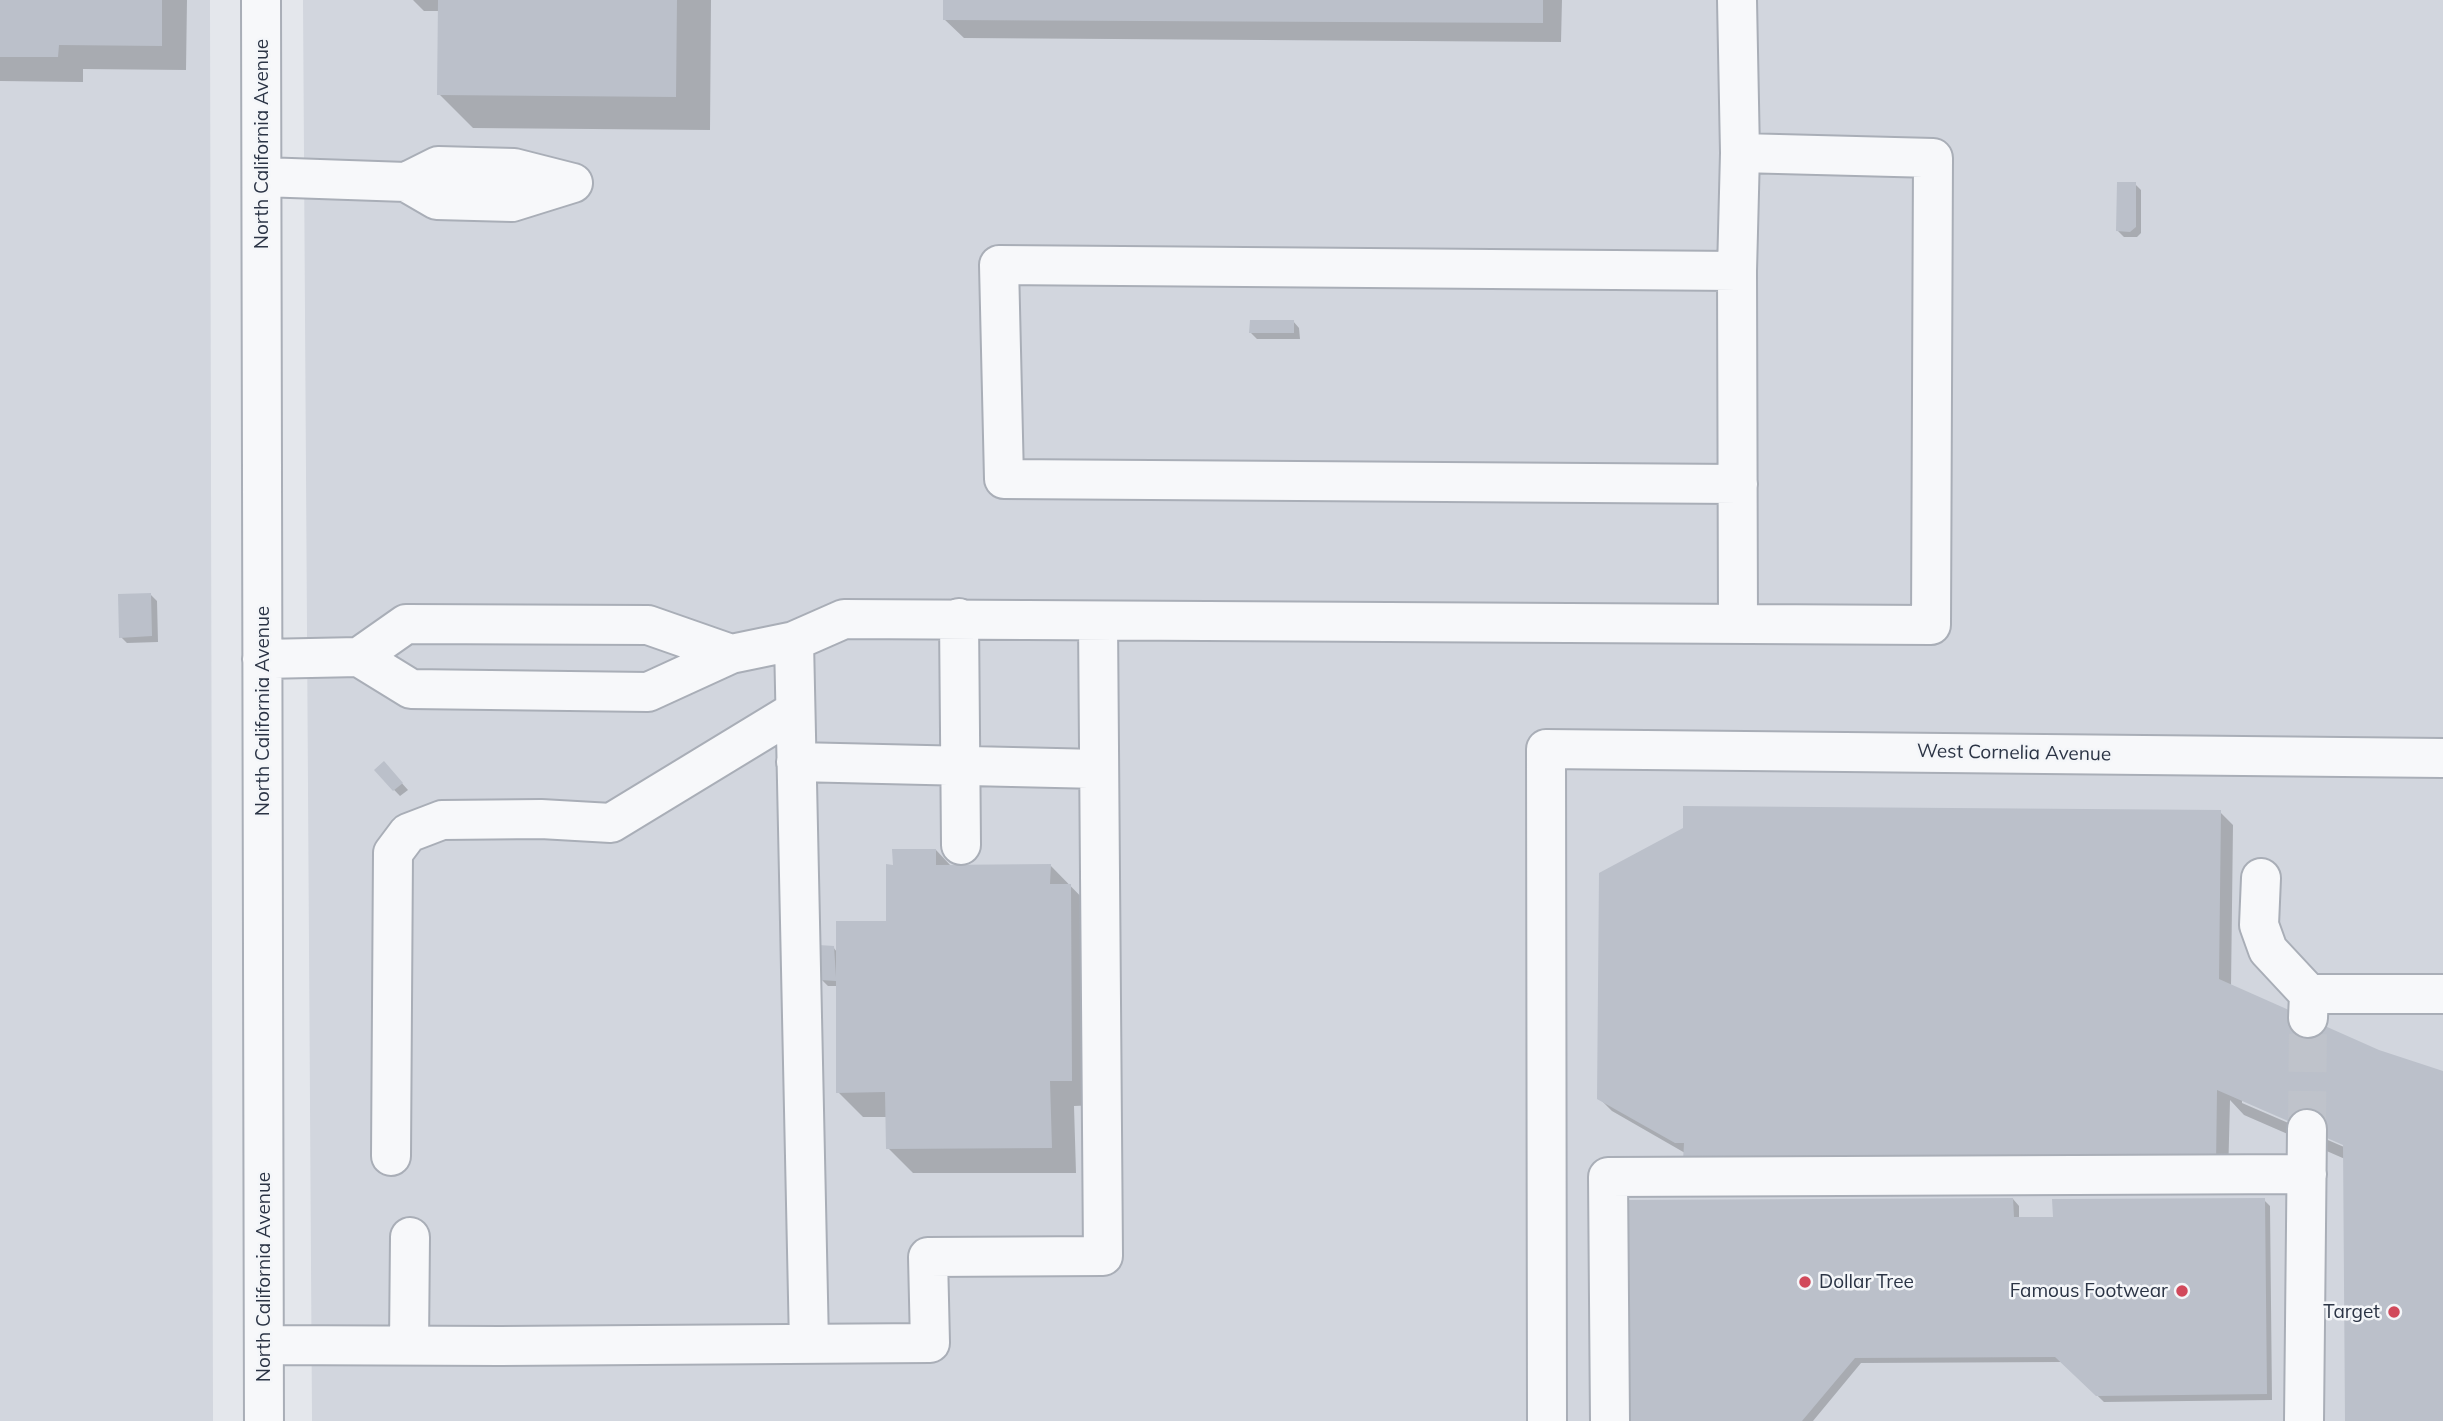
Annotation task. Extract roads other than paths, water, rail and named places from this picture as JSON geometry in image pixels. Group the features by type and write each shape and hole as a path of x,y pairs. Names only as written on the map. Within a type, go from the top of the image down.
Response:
{"street":[{"name":"North California Avenue","path":"261,0 264,1421"},
{"path":"1737,0 1740,153 1737,271 1738,624"},
{"path":"262,659 359,657 411,689 648,692 731,654 794,641 844,619 1931,625 1933,158 1740,153"},
{"path":"262,177 406,182"},
{"path":"1737,271 999,265 1004,479 1738,484"},
{"path":"959,618 961,845"},
{"path":"264,1345 930,1343 928,1257 1103,1256 1098,621"},
{"path":"359,657 406,624 648,625 731,654"},
{"path":"794,641 809,1344"},
{"path":"391,1156 393,853 408,833 442,820 541,819 611,822 795,711"},
{"name":"West Cornelia Avenue","path":"1547,1421 1546,749 2443,758"},
{"path":"796,762 1099,769"},
{"path":"2261,877 2259,925 2268,950 2308,1006 2443,994"},
{"path":"2304,1421 2307,1129"},
{"path":"1610,1421 1608,1177 2306,1174"},
{"path":"409,1345 410,1237"}],"tunnel":[{"path":"2307,1129 2308,1018"}],"place":[{"name":"Dollar Tree","path":"1805,1282"},
{"name":"Famous Footwear","path":"2182,1291"},
{"name":"Target","path":"2394,1312"}]}
